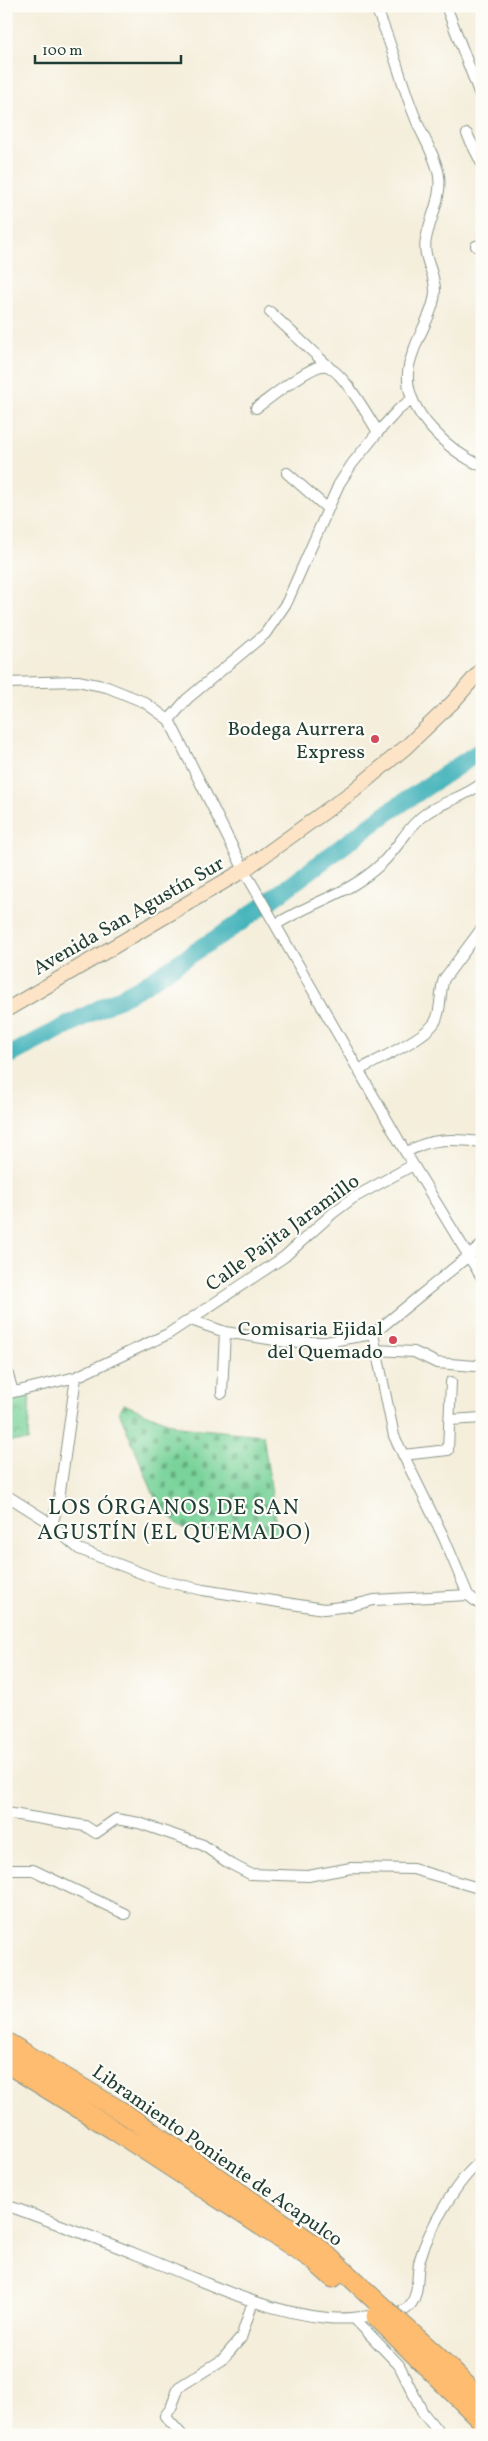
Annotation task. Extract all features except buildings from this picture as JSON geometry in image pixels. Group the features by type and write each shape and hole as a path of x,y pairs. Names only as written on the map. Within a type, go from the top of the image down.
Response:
{"highway":[{"name":"Libramiento Poniente de Acapulco","path":"6,2042 127,2115 310,2241 365,2308"},
{"name":"Libramiento Poniente de Acapulco","path":"6,2063 114,2130 312,2259 365,2308 482,2401"},
{"name":"Libramiento Poniente de Acapulco","path":"429,2358 482,2421"}],"main road":[{"name":"Avenida San Agustín Sur","path":"6,1010 244,870 352,792 406,747 453,702 482,669"}],"street":[{"path":"375,6 391,45 400,79 439,174 440,188 424,247 435,290 408,373 412,399 428,424 448,446 465,459 482,466"},
{"path":"446,6 482,100"},
{"path":"467,134 482,164"},
{"path":"270,312 328,366 334,369 355,396 378,432"},
{"path":"256,408 306,374 320,366 328,366"},
{"path":"169,720 188,699 265,634 287,602 328,509 352,464 398,410 412,399"},
{"path":"287,473 328,509"},
{"path":"6,683 78,681 107,687 144,702 169,720 244,870 466,1256 482,1278"},
{"path":"275,921 348,890 383,863 411,826 422,817 481,786"},
{"path":"359,1070 411,1042 435,1023 441,1009 441,988 444,979 482,928"},
{"path":"406,1153 415,1147 437,1140 460,1139 482,1142"},
{"name":"Calle Pajita Jaramillo","path":"10,1393 76,1378 133,1352 191,1320 284,1257 353,1198 413,1165"},
{"path":"191,1320 225,1332 287,1342 326,1342 373,1334 466,1256 482,1245"},
{"path":"222,1393 225,1332"},
{"path":"373,1334 390,1422 403,1454 444,1538 468,1595 482,1606"},
{"path":"376,1350 414,1352 437,1363 475,1366 482,1363"},
{"path":"6,1368 10,1393"},
{"path":"52,1525 59,1499 76,1378"},
{"path":"403,1454 448,1450 451,1382"},
{"path":"450,1420 482,1418"},
{"path":"6,1495 52,1525 70,1543 100,1558 159,1580 203,1590 324,1608 350,1606 374,1600 468,1595"},
{"path":"6,1813 85,1826 96,1833 116,1819 139,1823 203,1845 227,1862 250,1874 308,1876 351,1868 413,1869 482,1888"},
{"path":"6,1870 33,1870 125,1914"},
{"path":"6,2205 119,2247 253,2301 308,2316 330,2319 365,2308 401,2313 412,2304 417,2289 419,2262 426,2242 454,2192 482,2161"},
{"path":"182,2435 165,2416 171,2408 179,2387 222,2360 240,2338 253,2301"},
{"path":"365,2308 399,2366 423,2414 441,2435"}],"green space":[{"path":"30,1392 28,1441 6,1441 6,1395"},
{"path":"124,1404 179,1427 263,1435 278,1534 184,1530 158,1505 119,1411"}],"waterway":[{"path":"6,1057 141,987 241,922 387,813 482,750"}],"place":[{"name":"Bodega Aurrera Express","path":"375,739"},
{"name":"Comisaria Ejidal del Quemado","path":"393,1340"}],"district":[{"name":"LOS ÓRGANOS DE SAN AGUSTÍN (EL QUEMADO)","path":"174,1518"}]}
